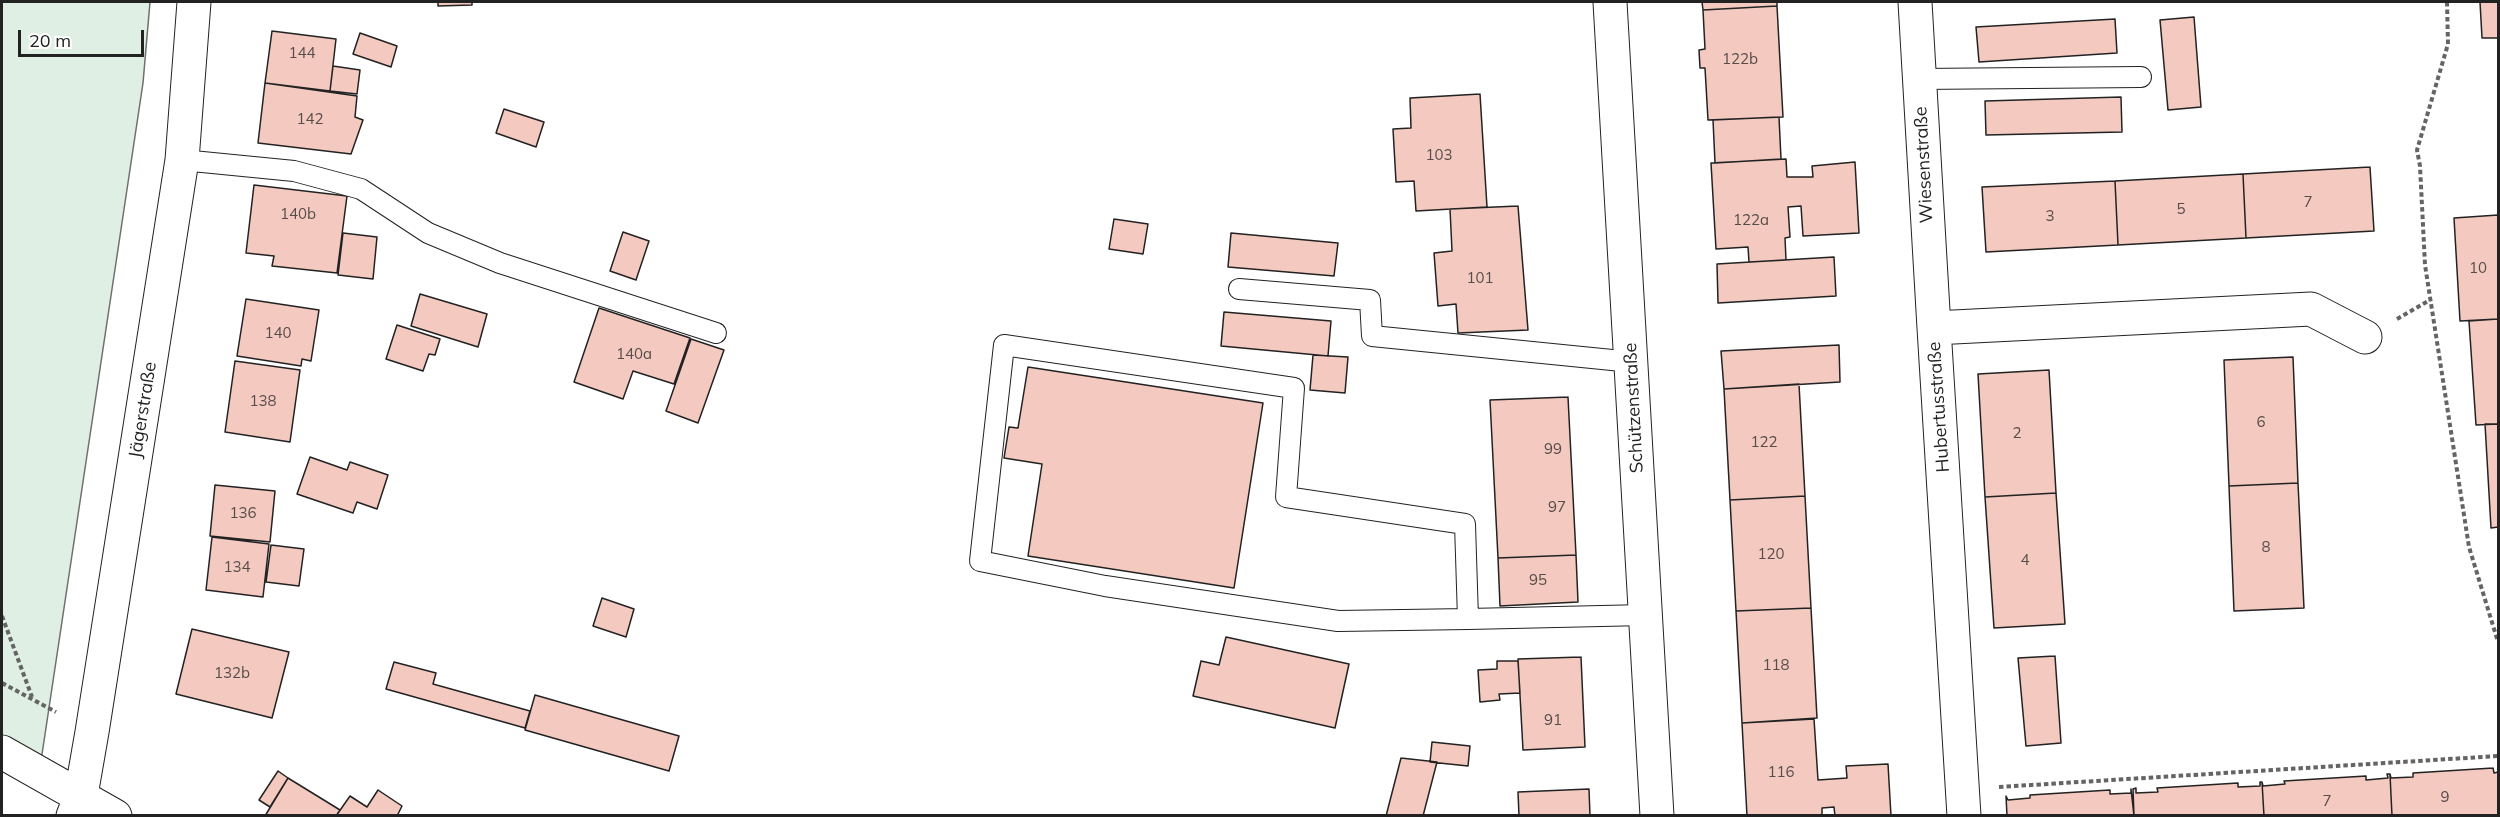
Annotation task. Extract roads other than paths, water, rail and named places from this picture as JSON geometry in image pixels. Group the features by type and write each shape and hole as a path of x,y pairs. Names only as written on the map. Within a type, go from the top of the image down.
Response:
{"street":[{"name":"Jägerstraße","path":"77,805 92,732 182,160 194,2"},
{"name":"Schützenstraße","path":"1610,2 1657,816"},
{"name":"Wiesenstraße","path":"1915,2 1934,328"},
{"name":"Hubertusstraße","path":"1964,802 1934,328 2311,309 2365,338"},
{"path":"2,752 77,805 115,816"}],"lane":[{"path":"1919,80 2140,77"},
{"path":"182,160 294,171 362,189 428,233 500,263 716,333"},
{"path":"1239,289 1370,300 1372,336 1632,362"},
{"path":"1468,619 1465,524 1286,497 1294,388 1004,345 980,561 1105,586 1338,621 1468,619 1646,615"}]}
